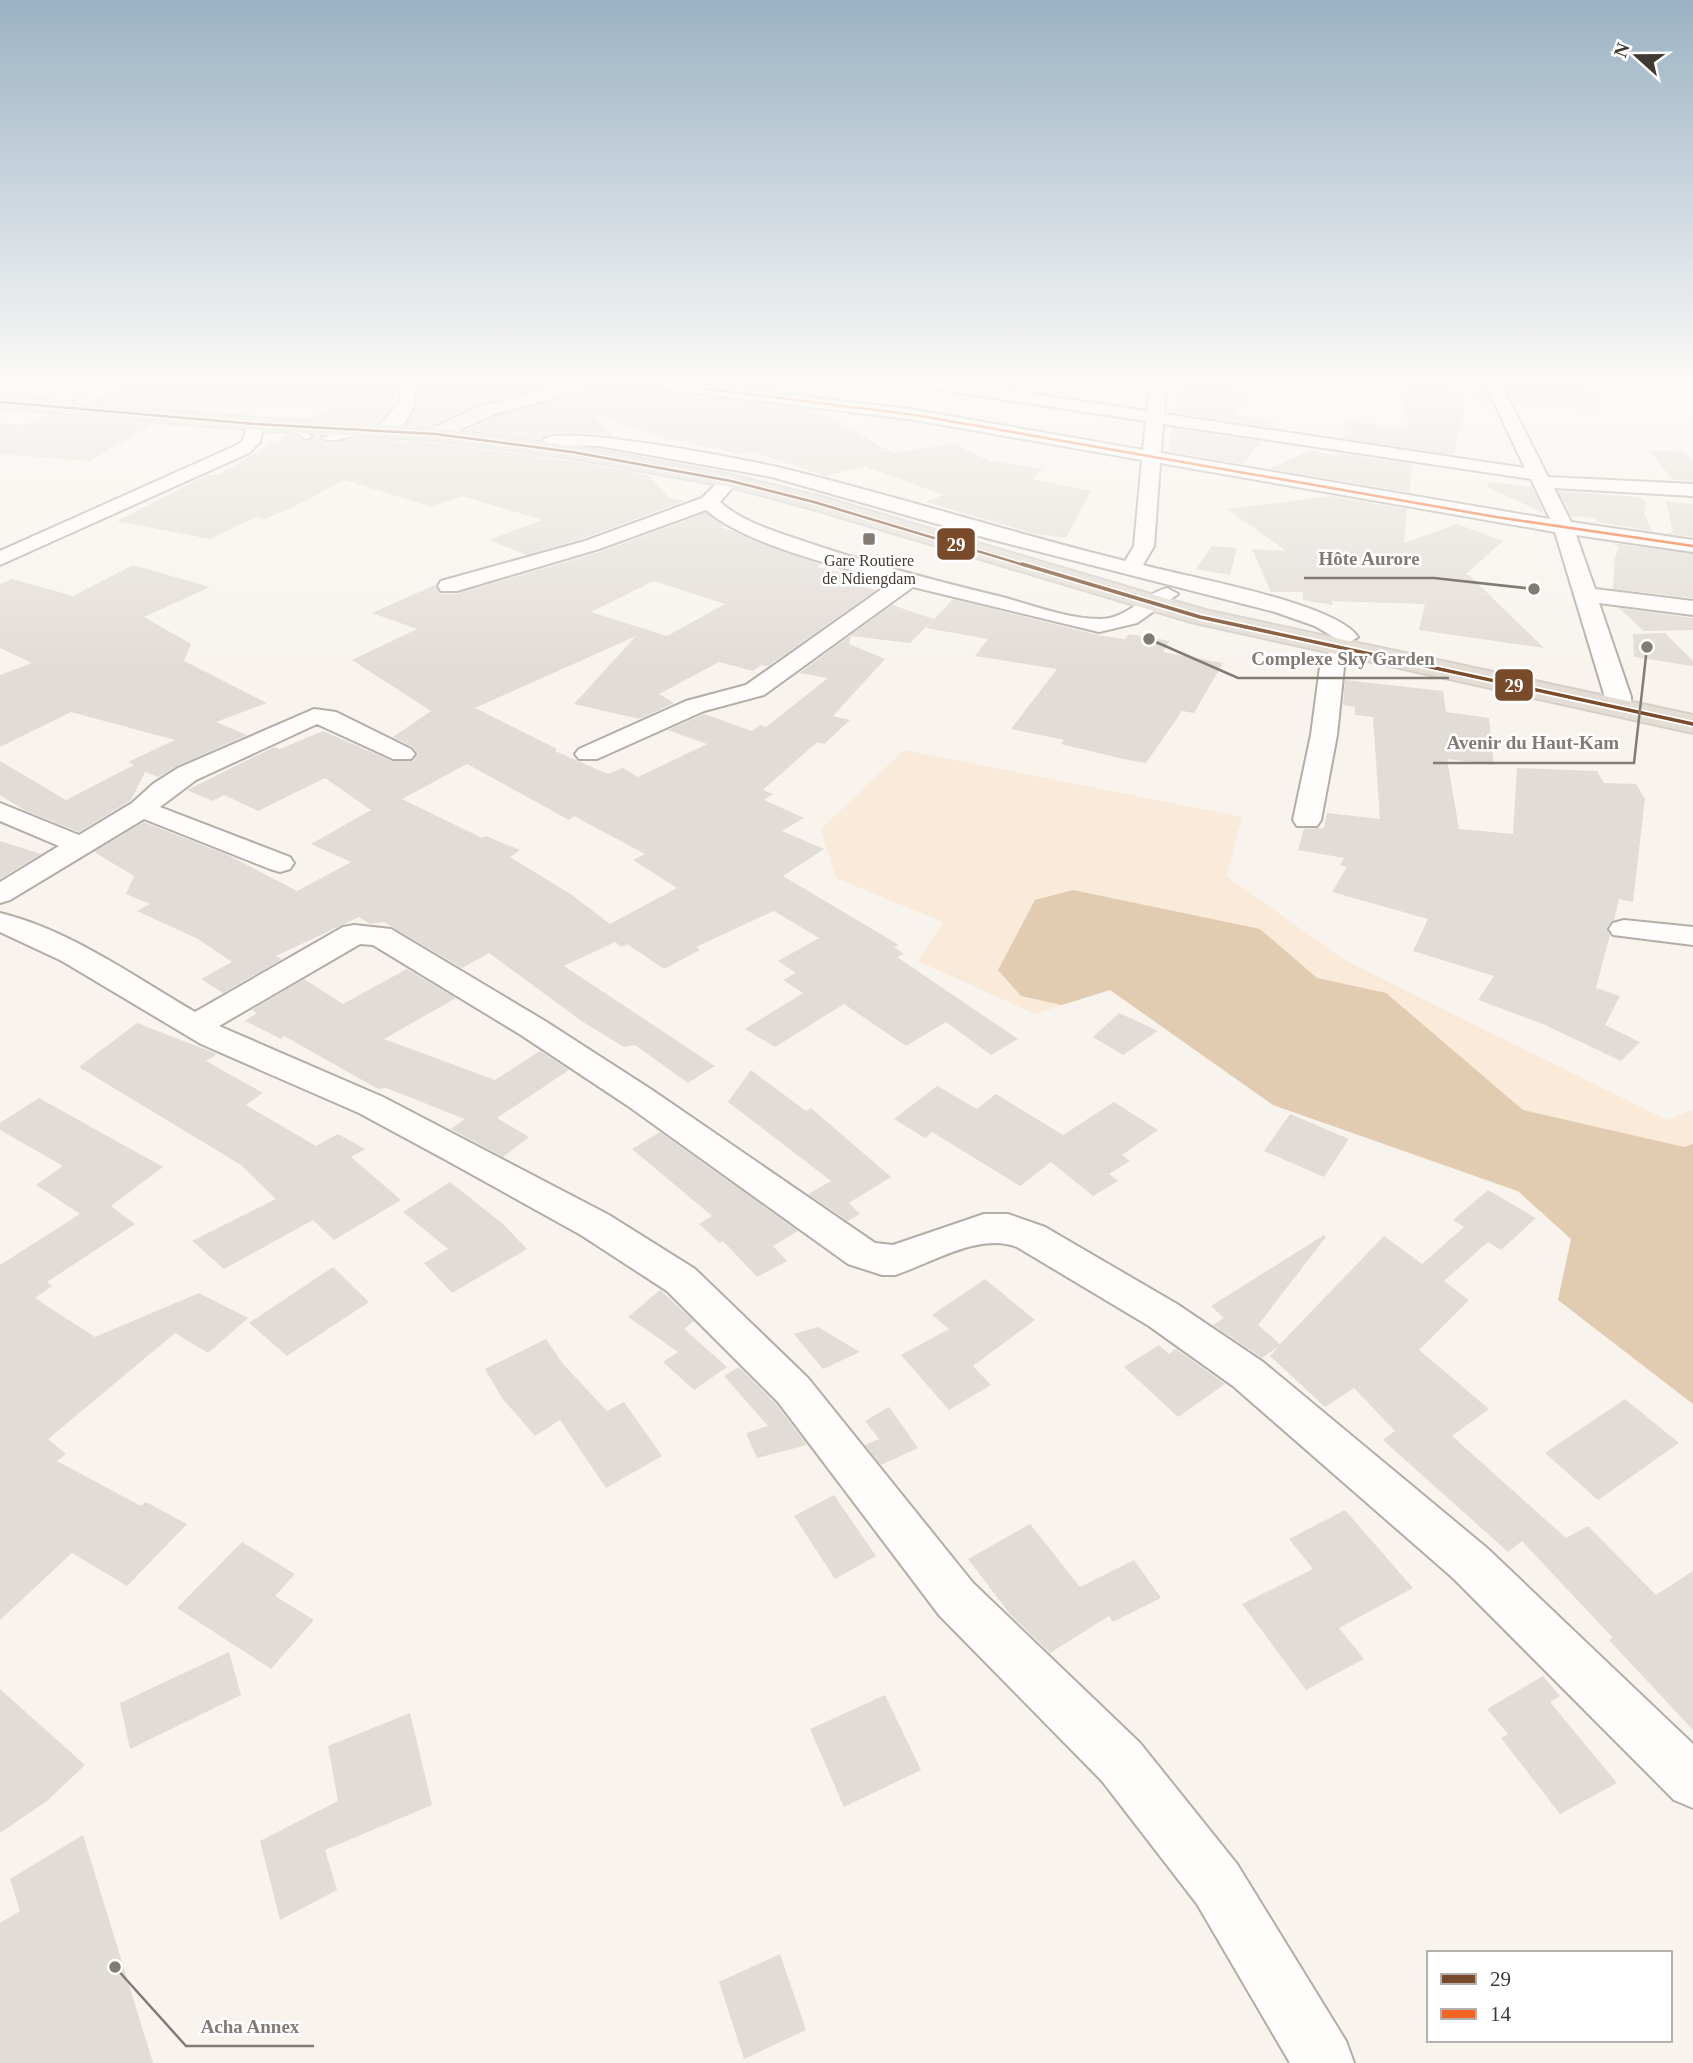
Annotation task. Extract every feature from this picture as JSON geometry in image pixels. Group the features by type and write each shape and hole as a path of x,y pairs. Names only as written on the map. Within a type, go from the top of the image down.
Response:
{"highway":[{"path":"741,478 821,498 1160,599 1619,703 1693,724"},
{"path":"1619,703 1693,713"}],"street":[{"path":"0,559 178,478"},
{"path":"449,586 592,545 709,502 735,478"},
{"path":"796,478 997,535 1283,607 1323,621 1345,643 1332,667 1324,734 1307,820"},
{"path":"1131,568 1144,546 1148,478"},
{"path":"1282,478 1564,528 1693,546"},
{"path":"1539,478 1564,528 1587,594 1619,703"},
{"path":"1543,478 1693,490"},
{"path":"709,502 715,512 754,530 907,581 1095,626 1124,623 1160,599"},
{"path":"589,754 695,706 755,690 907,581"},
{"path":"1587,594 1693,608"},
{"path":"0,894 142,809 162,790 187,774 314,716 327,717 402,754"},
{"path":"142,809 280,863"},
{"path":"0,811 80,845"},
{"path":"0,922 23,929 73,954 239,1049 371,1105 459,1151 595,1225 681,1280 793,1390 956,1599 1121,1762 1217,1884 1324,2063"},
{"path":"1624,929 1693,936"},
{"path":"195,1026 354,934 380,936 533,1028 640,1098 862,1254 883,1260 907,1258 984,1228 1008,1228 1031,1237 1163,1315 1248,1374 1470,1563 1693,1781"}],"shaded area":[{"path":"904,750 1242,817 1226,876 1346,961 1667,1120 1693,1110 1693,1404 1558,1300 1571,1239 1518,1192 1273,1105 1110,990 1035,1014 918,961 943,922 836,878 821,829"},
{"path":"1073,890 1260,929 1317,978 1386,993 1523,1110 1684,1147 1693,1144 1693,1404 1558,1300 1571,1239 1518,1191 1273,1105 1110,990 1062,1005 1021,996 998,970 1035,900"}],"building":[{"path":"201,478 651,478 669,498 685,501 584,538 527,555 489,540 542,520 462,496 431,507 345,480 293,507 265,519 256,517 210,539 117,521"},
{"path":"898,478 1033,478 1091,491 1066,538 1036,534 926,502 943,495"},
{"path":"1325,478 1410,478 1409,492"},
{"path":"1672,478 1693,478 1693,481"},
{"path":"1489,482 1532,487 1544,513 1487,487"},
{"path":"1558,491 1638,497 1646,501 1644,513 1652,531 1596,522 1596,518 1571,516"},
{"path":"1331,496 1407,509 1404,543 1457,524 1503,541 1465,575 1469,575 1544,648 1419,630 1425,604 1331,601 1333,605 1303,600 1303,592 1271,592 1252,549 1286,551 1227,509"},
{"path":"1666,501 1693,504 1693,537 1668,534 1673,532"},
{"path":"706,513 724,526 721,527 821,564 817,567 873,580 863,587 876,590 768,666 761,665 753,671 719,662 659,694 674,703 640,719 574,704 636,636 475,708 557,749 555,751 608,774 623,768 638,777 707,744 668,730 704,714 752,731 760,725 766,727 828,678 799,673 892,605 934,619 910,643 851,636 849,644 885,659 833,716 850,720 824,744 817,742 763,790 773,794 764,800 804,818 782,831 824,849 783,876 899,945 894,947 904,954 897,957 1018,1039 991,1055 946,1022 906,1046 844,1004 775,1047 745,1029 803,993 783,980 796,973 778,961 819,938 774,911 696,947 700,950 664,969 627,944 622,947 615,942 564,966 715,1066 688,1083 635,1045 624,1047 583,1022 489,953 462,968 384,922 370,924 359,917 276,956 282,959 223,993 201,979 232,962 198,939 137,911 150,904 126,894 134,876 94,852 144,822 228,855 297,891 351,862 311,844 371,810 325,778 258,811 224,795 213,801 187,790 274,747 280,749 323,731 392,761 413,761 418,754 413,747 393,737 431,711 352,660 417,629 372,613 435,585 441,594 456,594 600,552","holes":["654,581 725,604 667,636 591,612","467,764 569,820 574,816 645,854 633,860 677,888 610,924 572,895 510,857 520,850 486,836 482,838 402,799"]},
{"path":"1611,543 1693,554 1693,598 1613,589 1615,558 1619,547"},
{"path":"1212,546 1237,548 1230,575 1196,569"},
{"path":"133,565 210,587 144,617 191,644 184,661 267,703 216,722 247,735 158,777 145,772 131,800 79,832 26,811 0,795 0,761 66,800 134,765 128,762 175,740 71,712 0,747 0,675 32,663 0,648 0,584 12,579 73,596"},
{"path":"953,599 1098,635 1125,639 1129,634 1170,641 1163,652 1223,663 1194,713 1182,711 1146,763 1123,759 1061,744 1064,740 1011,729 1057,669 975,656 988,639 926,628"},
{"path":"1619,608 1693,618 1693,630 1644,631"},
{"path":"1665,633 1693,661 1693,666 1634,657 1633,634"},
{"path":"1345,680 1443,691 1446,712 1489,718 1494,765 1447,759 1459,829 1513,834 1517,768 1597,771 1604,783 1636,784 1645,799 1633,902 1619,899 1614,920 1607,928 1610,935 1596,988 1620,996 1605,1025 1640,1042 1621,1061 1543,1024 1478,1000 1494,976 1413,951 1428,919 1332,892 1347,867 1340,865 1344,858 1298,850 1304,829 1324,828 1327,813 1380,819 1373,717 1355,715 1355,707 1343,705"},
{"path":"0,841 41,854 0,879"},
{"path":"407,969 456,998 384,1039 495,1080 540,1051 569,1070 497,1118 529,1137 503,1157 451,1129 465,1119 386,1088 378,1089 284,1036 281,1039 245,1021 257,1013 252,1010 304,979 343,1004"},
{"path":"1119,1013 1158,1031 1123,1055 1093,1037"},
{"path":"137,1023 217,1054 206,1061 263,1093 246,1105 316,1146 338,1134 365,1149 351,1157 401,1200 334,1240 313,1220 224,1269 192,1241 276,1199 241,1165 79,1067"},
{"path":"751,1070 806,1111 811,1108 891,1177 849,1203 860,1214 848,1221 808,1194 831,1181 728,1102"},
{"path":"937,1086 977,1109 996,1094 1063,1135 1114,1102 1158,1130 1122,1155 1130,1161 1109,1174 1118,1181 1093,1196 1051,1162 1020,1186 932,1132 925,1138 894,1119"},
{"path":"39,1098 163,1167 111,1206 135,1224 47,1282 52,1286 35,1298 95,1337 199,1293 248,1318 208,1353 175,1333 48,1439 66,1454 57,1461 141,1506 146,1502 187,1524 127,1586 72,1553 0,1620 0,1265 80,1214 36,1185 63,1166 0,1130 0,1123"},
{"path":"1290,1114 1349,1139 1324,1177 1264,1151"},
{"path":"660,1132 798,1231 773,1246 787,1261 757,1277 723,1241 720,1243 699,1224 712,1216 632,1149"},
{"path":"450,1182 503,1224 527,1249 452,1293 424,1263 448,1249 403,1212"},
{"path":"1488,1190 1536,1218 1501,1250 1488,1242 1444,1281 1469,1300 1419,1350 1489,1409 1452,1436 1566,1538 1588,1526 1656,1595 1693,1571 1693,1730 1609,1640 1613,1638 1522,1541 1508,1552 1383,1440 1395,1431 1354,1388 1325,1407 1270,1356 1279,1346 1262,1358 1213,1325 1224,1318 1211,1306 1324,1235 1326,1237 1258,1325 1280,1344 1384,1236 1422,1264 1464,1227 1453,1220"},
{"path":"333,1267 369,1302 287,1356 249,1323"},
{"path":"985,1279 1035,1320 973,1366 991,1385 949,1410 901,1355 949,1329 932,1315"},
{"path":"660,1290 694,1321 684,1329 727,1367 694,1390 663,1362 678,1352 628,1317"},
{"path":"818,1327 860,1352 823,1369 794,1334"},
{"path":"546,1339 563,1364 607,1411 624,1402 662,1456 606,1488 560,1420 535,1436 502,1398 485,1369"},
{"path":"1159,1345 1169,1354 1176,1349 1225,1384 1178,1417 1124,1367"},
{"path":"739,1367 776,1404 807,1445 757,1458 746,1433 768,1426 724,1376"},
{"path":"1625,1399 1679,1443 1598,1500 1545,1453"},
{"path":"889,1407 918,1448 881,1465 865,1445 879,1439 865,1421"},
{"path":"834,1495 876,1556 835,1579 794,1516"},
{"path":"1345,1510 1413,1588 1339,1628 1364,1659 1306,1690 1242,1604 1313,1569 1289,1539"},
{"path":"1030,1524 1080,1587 1134,1560 1161,1598 1113,1622 1109,1616 1050,1653 1010,1614 968,1559"},
{"path":"242,1542 295,1574 275,1596 314,1620 271,1669 177,1608"},
{"path":"229,1652 241,1695 130,1749 120,1703"},
{"path":"1543,1676 1560,1696 1550,1702 1617,1783 1560,1814 1501,1738 1508,1734 1487,1709"},
{"path":"0,1689 85,1765 47,1801 0,1833"},
{"path":"885,1695 921,1770 844,1807 810,1729"},
{"path":"410,1713 432,1805 325,1850 337,1890 280,1920 260,1841 338,1801 328,1746"},
{"path":"83,1835 153,2063 0,2063 0,1923 20,1911 10,1879"},
{"path":"780,1954 806,2030 744,2059 719,1982"}],"transit line":[{"name":"29","path":"716,478 814,502 1200,617 1693,724"},
{"name":"14","path":"1275,478 1496,517 1693,546"}],"place":[{"name":"Gare Routiere de Ndiengdam","path":"869,539"},
{"name":"Hôte Aurore","path":"1534,589"},
{"name":"Complexe Sky Garden","path":"1149,639"},
{"name":"Avenir du Haut-Kam","path":"1647,647"},
{"name":"Acha Annex","path":"115,1967"}]}
